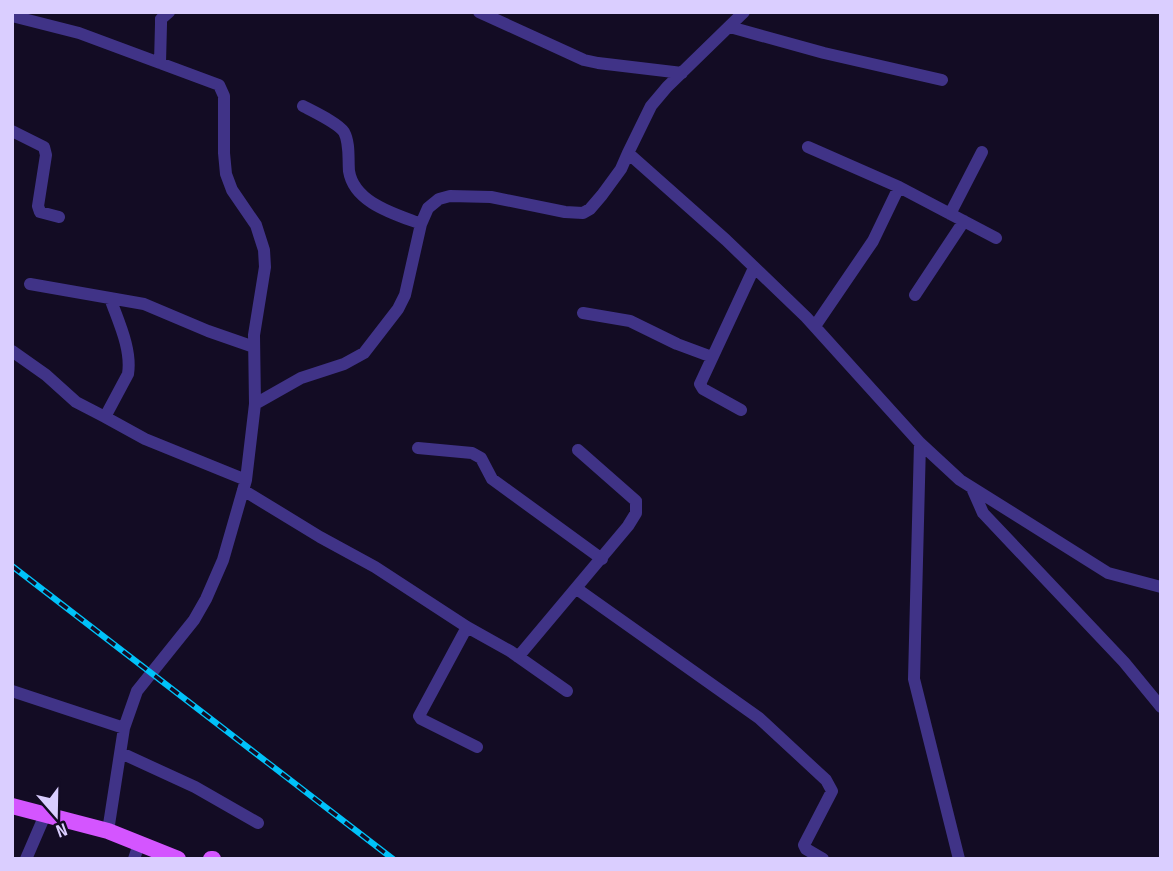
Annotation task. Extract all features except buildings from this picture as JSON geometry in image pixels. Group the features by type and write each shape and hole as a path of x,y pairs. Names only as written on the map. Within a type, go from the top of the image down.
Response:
{"main road":[{"path":"12,806 108,831 137,851 178,859"}],"street":[{"path":"160,63 161,19 169,12"},
{"path":"479,12 584,60 682,73"},
{"path":"255,404 301,378 344,365 363,353 398,309 405,295 421,224 428,208 439,199 450,196 491,197 583,213 602,195 621,169 651,106 744,12"},
{"path":"12,16 35,16 219,85 223,91 223,153 226,174 232,190 256,225 264,250 265,267 254,347 255,404 244,485 223,560 206,599 194,620 136,691 124,728 108,831"},
{"path":"730,27 824,53 942,80"},
{"path":"303,106 343,130 347,139 350,174 355,186 366,198 421,224"},
{"path":"12,131 44,147 46,155 38,206 40,212 45,215 59,217"},
{"path":"808,147 900,187 996,238"},
{"path":"950,214 982,152"},
{"path":"628,153 726,240 815,326 920,443 960,480 1108,573 1161,587"},
{"path":"815,326 873,241 900,187"},
{"path":"915,295 964,221"},
{"path":"741,410 701,386 701,379 754,268"},
{"path":"30,284 144,304 254,347"},
{"path":"105,417 128,374 129,367 110,298"},
{"path":"583,313 629,321 712,357"},
{"path":"12,351 46,375 76,402 145,439 244,485 320,537 375,567 568,691"},
{"path":"920,443 914,679 959,859"},
{"path":"418,448 472,453 481,458 492,479 602,559"},
{"path":"518,657 602,559 628,526 637,506 636,501 626,491 578,450"},
{"path":"972,488 983,513 1124,662 1161,707"},
{"path":"577,589 759,719 826,780 832,791 804,845 823,859"},
{"path":"467,626 419,716 477,747"},
{"path":"12,691 124,728"},
{"path":"121,753 184,781 258,823"},
{"path":"26,859 45,814"}],"railway":[{"path":"12,566 393,859"}]}
